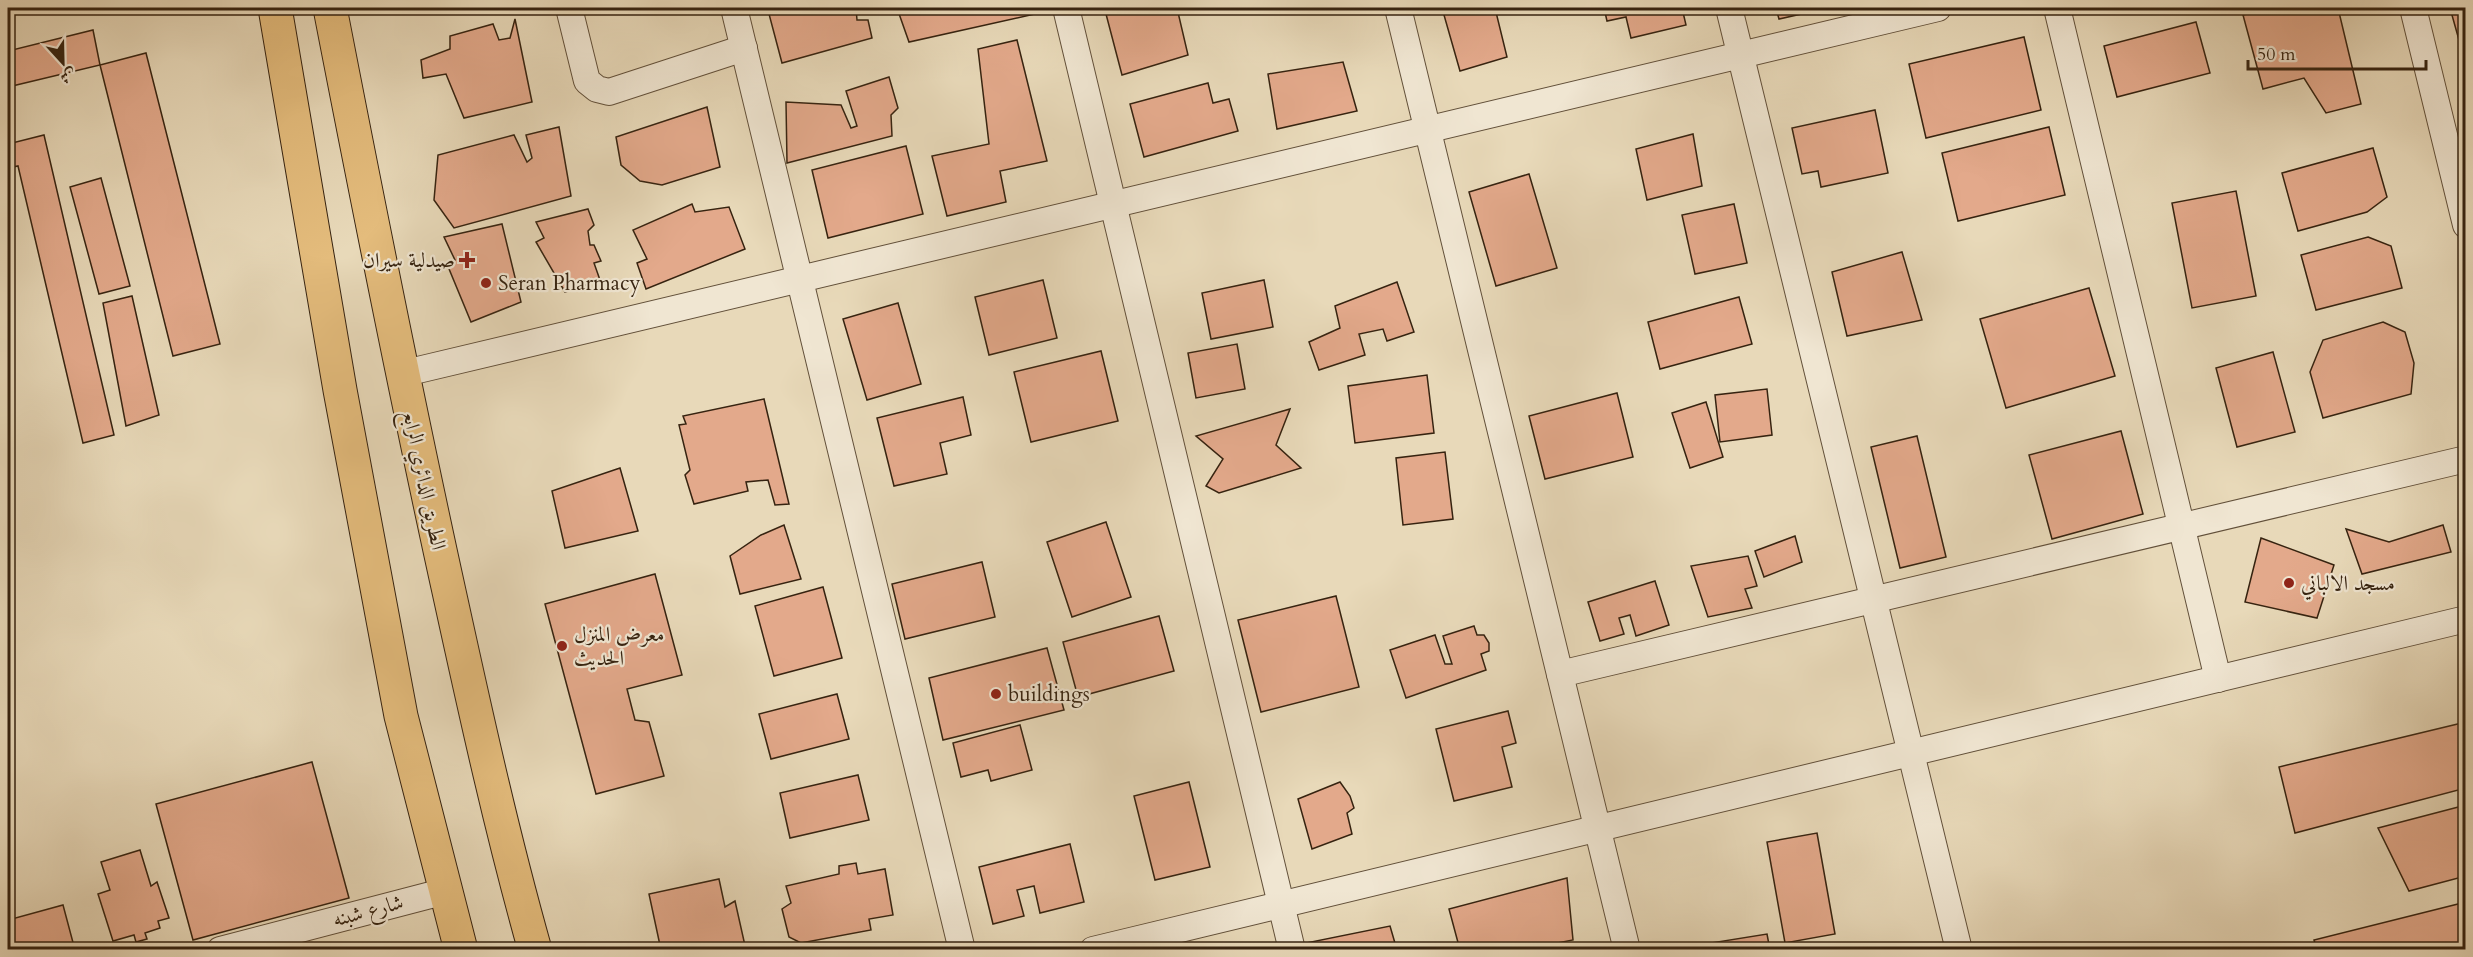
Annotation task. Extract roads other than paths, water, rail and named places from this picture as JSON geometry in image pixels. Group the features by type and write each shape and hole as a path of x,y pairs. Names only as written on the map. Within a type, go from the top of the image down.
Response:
{"main road":[{"path":"275,8 340,390 401,716 460,950"},
{"name":"الطريق الدائري الرابع","path":"330,8 401,374 473,701 535,950"}],"street":[{"path":"569,8 587,81 597,89 609,92 744,48"},
{"path":"734,8 962,950"},
{"path":"1066,8 1292,950"},
{"path":"1398,8 1627,950"},
{"path":"1730,8 1959,950"},
{"path":"401,374 1938,8"},
{"path":"2057,8 2218,679"},
{"path":"2413,8 2466,225"},
{"path":"1560,674 2466,459"},
{"path":"1094,950 2466,619"},
{"name":"شارع شبنه","path":"220,950 446,891"}],"place":[{"name":"صيدلية سيران","path":"467,260"},
{"name":"Seran Pharmacy","path":"486,283"},
{"name":"مسجد الالباني","path":"2289,583"},
{"name":"معرض المنزل الحديث","path":"562,646"},
{"name":"buildings","path":"996,694"}]}
